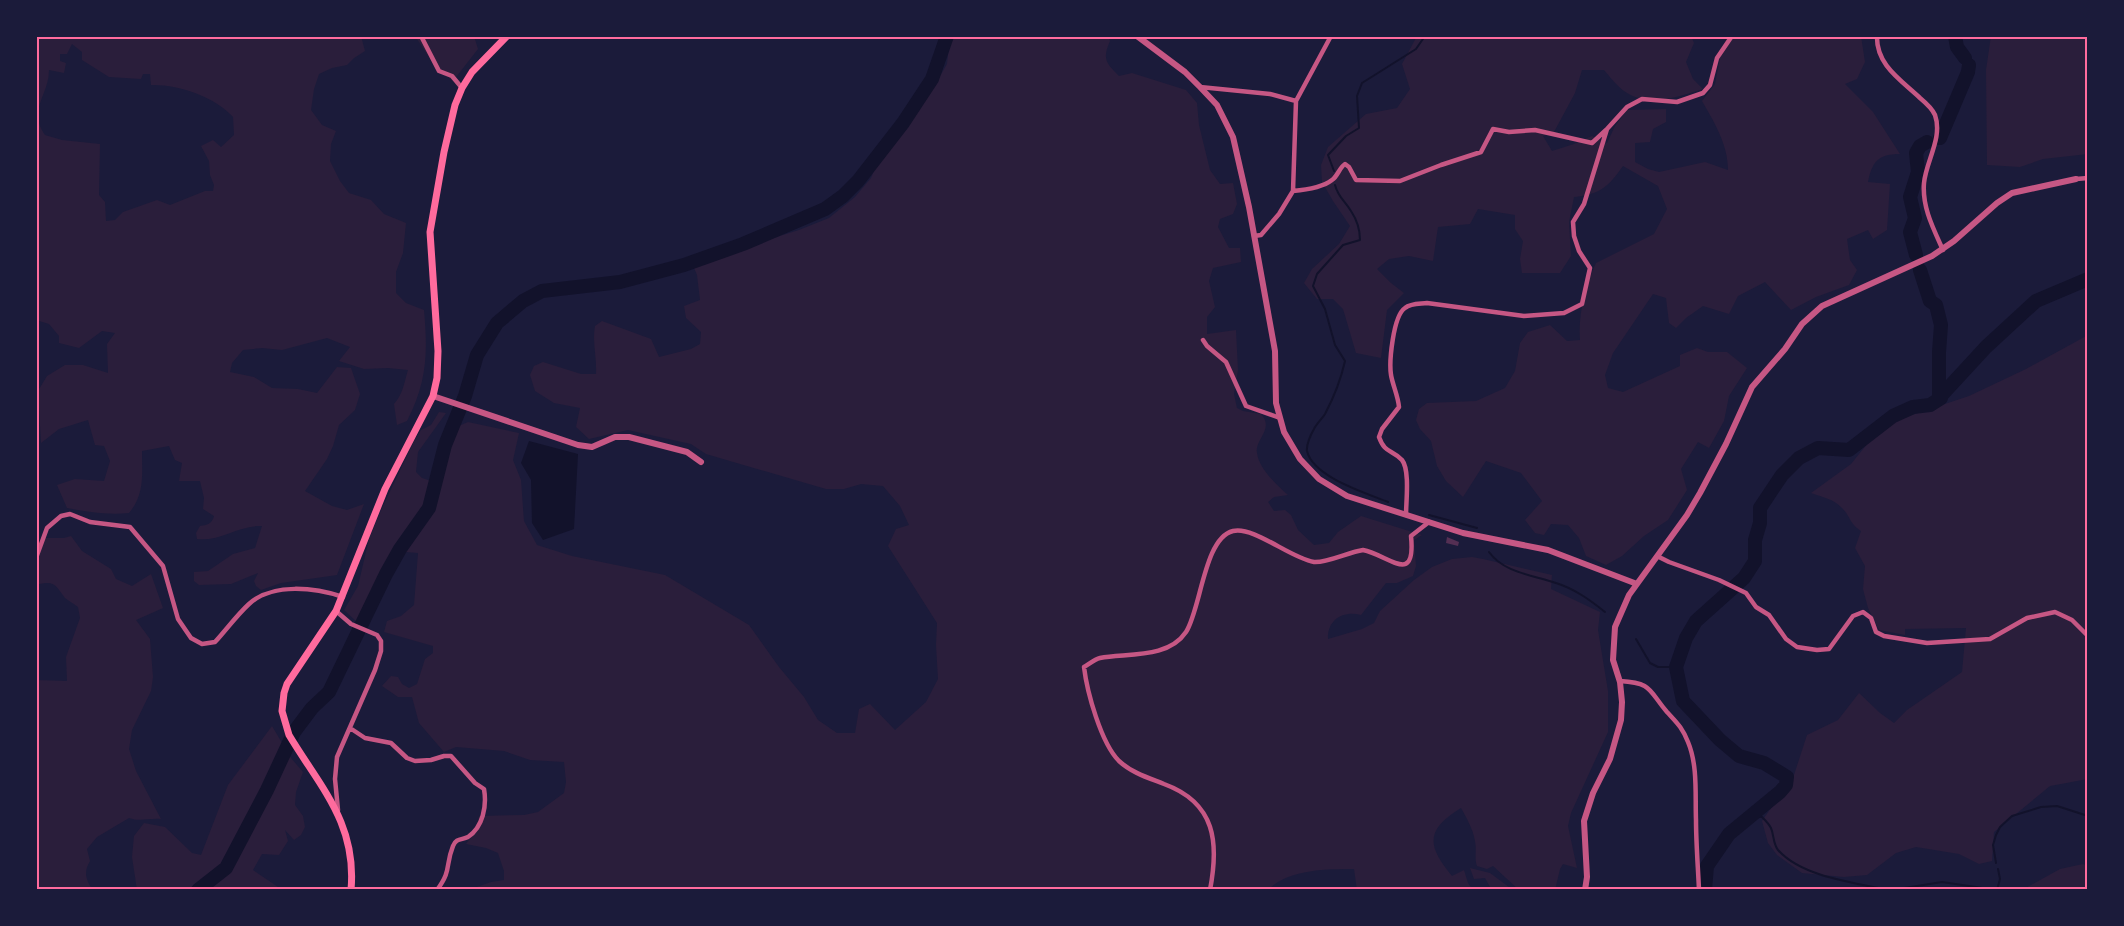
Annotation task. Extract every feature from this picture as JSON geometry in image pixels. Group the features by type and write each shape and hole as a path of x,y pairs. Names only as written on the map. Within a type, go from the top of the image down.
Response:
{"main road":[{"path":"351,890 350,853 338,813 326,791 296,748 285,726 282,701 287,684 336,611 385,489 436,398 438,351 431,254 432,221 448,128 462,88 472,72 507,36"}],"street":[{"path":"421,36 439,71 452,76 462,88"},
{"path":"1137,36 1169,59 1200,87 1217,105 1233,137 1239,157 1275,351 1276,404 1290,443 1300,459 1319,479 1347,496 1463,533 1548,550 1637,584"},
{"path":"1254,236 1261,235 1279,214 1293,191 1296,101 1331,36"},
{"path":"1293,191 1304,190 1333,180 1345,164 1356,180 1400,181 1481,152 1493,129 1509,132 1535,130 1592,143 1627,107 1642,99 1677,102 1703,93 1710,85 1718,58 1732,36"},
{"path":"1877,36 1884,65 1928,104 1934,113 1937,129 1926,171 1924,204 1943,250"},
{"path":"1200,87 1270,94 1296,101"},
{"path":"1406,515 1406,468 1401,459 1386,451 1379,437 1382,429 1399,407 1391,376 1390,360 1398,316 1404,308 1427,303 1524,316 1564,313 1582,304 1590,268 1579,251 1574,236 1573,222 1584,204 1607,129"},
{"path":"1585,890 1587,877 1584,821 1593,793 1610,759 1622,702 1620,681 1613,660 1615,627 1626,600 1687,515 1713,470 1752,387 1807,319 1822,306 1943,250 1997,203 2012,193 2088,178"},
{"path":"1203,339 1207,346 1226,362 1246,406 1280,418"},
{"path":"436,398 578,445 592,447 615,437 629,437 687,452 701,462"},
{"path":"36,558 47,528 61,516 70,514 90,522 130,527 163,566 178,619 191,638 202,644 215,642 251,602 272,592 324,590 343,597"},
{"path":"1210,890 1215,850 1208,819 1194,800 1180,791 1130,769 1115,756 1101,728 1089,695 1084,667 1100,658 1140,655 1176,642 1185,632 1193,616 1213,551 1232,531 1249,532 1301,558 1316,562 1363,550 1400,564 1406,564 1413,553 1411,536 1429,522"},
{"path":"1657,556 1746,593 1756,607 1769,615 1786,639 1803,649 1829,649 1853,616 1863,612 1871,618 1876,632 1884,636 1927,643 1990,639 2026,618 2055,612 2073,620 2088,636"},
{"path":"336,611 351,624 377,635 381,641 381,651 375,670 337,757 335,779 338,813"},
{"path":"1620,681 1634,682 1649,688 1667,712 1677,721 1689,744 1693,757 1695,784 1699,890"},
{"path":"350,728 365,738 391,743 406,758 415,761 451,756 475,783 484,789 485,805 479,824 467,837 453,844 447,877 437,890"}],"shaded area":[{"path":"36,36 361,36 365,51 347,65 319,74 311,110 322,125 336,131 331,144 330,161 349,193 371,200 384,214 406,223 403,253 396,272 396,293 406,303 424,310 426,340 422,380 414,407 407,421 397,425 394,404 401,392 408,370 364,369 339,361 350,347 327,338 282,350 262,348 243,350 232,363 230,372 254,377 272,388 298,389 317,393 337,367 351,368 360,394 355,410 339,425 327,459 305,491 332,506 347,510 364,504 337,575 281,583 261,590 254,581 258,573 231,584 199,585 194,581 194,572 208,571 233,554 255,548 262,526 245,528 213,538 197,539 196,533 200,526 209,524 214,516 203,509 204,498 200,481 179,481 182,463 175,460 169,446 142,451 140,491 129,513 98,513 67,508 57,485 75,479 104,481 110,461 104,446 95,445 88,420 59,429 41,443 38,391 47,376 65,365 83,365 108,373 107,344 115,333 102,331 79,348 59,343 59,336 49,324 36,320","holes":["72,44 82,52 82,60 109,77 141,79 143,74 150,74 151,85 184,89 195,93 217,103 233,117 234,135 221,147 213,140 201,146 209,161 213,191 205,191 170,205 157,200 123,212 115,220 106,221 105,202 99,195 100,144 62,140 45,135 38,118 49,70 64,73 66,63 60,61 60,54 67,54"]},
{"path":"415,36 474,36 478,49 453,81 435,66"},
{"path":"950,36 1069,36 1079,39 1080,36 1108,36 1110,41 1106,57 1111,68 1119,76 1132,73 1186,90 1197,103 1199,125 1210,170 1220,184 1233,183 1237,204 1233,214 1220,219 1218,227 1229,248 1240,248 1241,262 1213,268 1209,281 1215,307 1207,317 1207,334 1236,330 1238,370 1234,394 1237,408 1261,414 1265,419 1265,430 1257,448 1258,459 1269,476 1288,495 1274,497 1268,502 1274,511 1285,510 1291,515 1298,530 1314,545 1329,543 1338,532 1361,516 1422,535 1414,540 1416,566 1413,576 1397,583 1386,583 1361,615 1348,614 1337,618 1330,627 1328,639 1374,623 1380,611 1432,567 1452,559 1472,557 1552,575 1551,589 1600,612 1598,630 1608,691 1608,732 1571,813 1568,826 1577,868 1563,864 1555,890 1541,888 1519,890 1493,866 1487,869 1477,866 1476,844 1470,824 1461,808 1449,816 1436,831 1434,847 1452,876 1464,870 1473,890 1357,890 1354,869 1320,870 1297,874 1276,883 1268,890 468,890 504,880 504,871 498,853 466,844 476,830 479,816 524,815 538,812 564,793 566,782 564,762 530,760 504,751 456,747 444,752 419,723 412,697 398,697 382,686 391,676 398,677 402,684 409,688 417,684 425,659 433,653 433,646 384,632 387,621 401,616 414,605 418,553 393,551 358,623 344,610 358,586 369,539 414,441 421,430 431,425 439,412 446,413 418,452 416,472 422,478 440,484 436,454 445,432 468,422 519,433 513,460 521,480 524,521 537,545 572,556 665,575 749,625 804,697 818,720 837,733 855,733 859,709 870,704 895,730 926,702 938,679 937,623 888,546 896,529 909,525 900,506 883,486 861,484 844,489 826,489 706,454 691,444 628,430 589,439 576,427 580,408 554,403 535,391 530,375 534,366 543,362 581,374 596,374 594,332 595,326 602,321 651,339 659,357 691,349 700,344 701,332 686,318 684,306 700,300 697,275 692,263 799,230 829,218 855,197 871,178 889,132 929,95 947,64"},
{"path":"1417,36 1691,36 1694,43 1686,62 1693,79 1703,89 1663,99 1643,99 1624,91 1604,70 1582,70 1575,93 1554,132 1543,136 1552,151 1592,136 1607,143 1615,126 1627,110 1666,109 1666,122 1653,129 1650,142 1635,143 1635,162 1659,172 1705,162 1728,170 1723,142 1702,101 1715,84 1722,47 1728,36 1861,36 1865,62 1857,79 1845,84 1873,112 1900,154 1892,154 1877,161 1868,182 1890,184 1887,230 1873,239 1868,230 1847,239 1850,260 1857,270 1849,285 1816,297 1791,310 1765,282 1738,296 1729,314 1703,306 1676,328 1669,323 1666,298 1653,294 1613,353 1605,375 1608,388 1623,392 1680,366 1680,355 1697,348 1708,352 1727,352 1747,368 1729,396 1724,421 1709,448 1698,442 1681,469 1687,490 1668,520 1644,536 1622,556 1606,565 1586,556 1579,538 1568,525 1551,524 1544,535 1535,533 1525,520 1542,501 1521,473 1486,461 1463,497 1446,481 1437,466 1431,441 1420,429 1416,420 1419,409 1427,403 1476,401 1505,388 1515,371 1520,343 1528,332 1550,325 1567,341 1580,340 1583,301 1596,263 1654,234 1667,209 1658,186 1623,166 1603,188 1591,194 1574,197 1569,222 1571,256 1560,273 1522,273 1520,259 1523,241 1515,229 1515,215 1478,209 1470,224 1438,227 1433,261 1409,256 1389,259 1377,269 1404,293 1387,310 1381,358 1356,353 1343,309 1333,299 1317,299 1304,283 1312,269 1339,244 1350,226 1322,182 1321,165 1328,147 1366,114 1397,108 1410,89 1402,64"},
{"path":"1991,36 2088,36 2088,154 2043,159 2020,167 1987,165 1986,70"},
{"path":"2088,335 2088,779 2050,786 1994,832 1992,861 1979,864 1959,854 1916,847 1896,853 1867,875 1844,877 1802,873 1777,855 1768,843 1762,821 1794,775 1807,735 1838,720 1859,693 1894,723 1907,710 1962,672 1966,628 1905,629 1905,635 1879,630 1868,608 1863,589 1865,566 1855,548 1861,531 1839,505 1811,493 1851,464 1868,443 1897,420 1969,396 2026,369"},
{"path":"529,441 578,454 574,529 543,540 532,523 531,480 521,463"},
{"path":"71,536 82,551 111,569 116,579 132,586 151,574 163,608 136,620 150,639 153,677 151,691 132,730 129,749 136,771 161,819 129,818 97,837 87,849 90,861 86,876 93,890 36,890 36,680 67,681 66,657 80,618 78,607 65,598 54,585 47,583 36,585 36,548 43,538"},
{"path":"272,726 291,758 303,772 296,792 295,805 303,816 305,827 301,835 294,840 285,830 288,841 279,855 262,854 253,870 278,887 275,890 137,890 132,857 134,836 144,823 165,827 192,853 201,855 228,785"},
{"path":"2083,864 2088,866 2088,890 2022,890 2060,869"},
{"path":"1470,868 1490,873 1513,890 1484,890 1490,887 1485,878 1474,879"}],"building":[{"path":"1447,537 1459,542 1458,546 1446,543"}],"waterway":[{"path":"198,890 226,868 294,732 312,708 329,692 386,574 400,549 429,508 445,445 465,396 477,355 497,323 523,301 542,291 620,282 684,265 743,244 825,209 858,181 903,123 932,79 947,36"},
{"path":"1334,171 1328,155 1346,136 1359,128 1357,96 1362,83 1416,49 1425,36"},
{"path":"1955,36 1957,47 1965,58"},
{"path":"1940,138 1969,65"},
{"path":"1916,255 1910,232 1915,218 1910,197 1918,172 1916,153 1920,146 1927,142"},
{"path":"1335,185 1355,218 1360,240 1343,245 1317,274 1313,286 1325,309 1335,345 1345,361 1334,395 1312,434 1307,451 1311,460 1329,476 1354,489 1388,502"},
{"path":"1920,270 1930,301 1936,305 1941,325 1939,398"},
{"path":"1705,890 1707,866 1729,834 1786,785 1787,777 1764,763 1739,756 1720,740 1683,701 1676,667 1686,638 1696,621 1744,578 1755,561 1755,540 1760,523 1760,508 1782,475 1799,458 1818,448 1849,450 1893,416 1913,407 1930,405 1941,398 1939,398 1986,347 2036,301 2088,279"},
{"path":"1429,515 1477,528"},
{"path":"1489,552 1495,559 1511,569 1570,588 1605,612"},
{"path":"1636,639 1650,663 1658,667 1676,667"},
{"path":"1996,863 1993,845 1996,835 2000,827 2012,816 2041,807 2057,806 2088,816"},
{"path":"1753,815 1762,817 1766,821 1771,828 1778,850 1801,867 1830,878 1889,890"},
{"path":"1997,890 2000,879 1998,869"},
{"path":"1892,890 1942,882 1996,890"}]}
